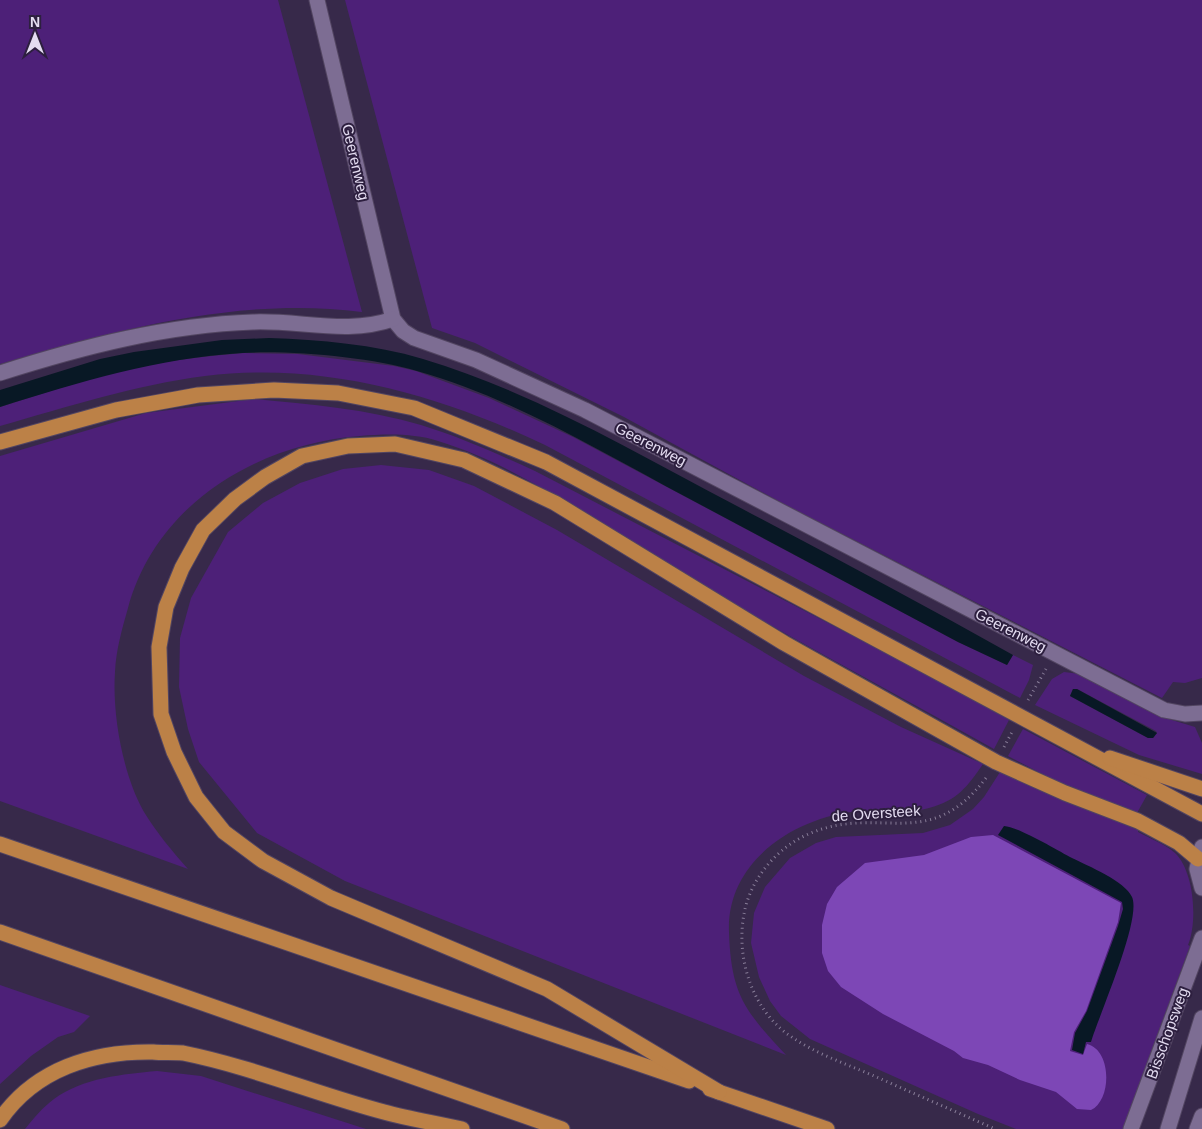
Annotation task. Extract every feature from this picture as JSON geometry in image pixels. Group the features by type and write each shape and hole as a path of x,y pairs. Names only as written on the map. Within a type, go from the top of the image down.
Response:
{"highway":[{"path":"0,442 116,410 198,395 274,390 338,393 414,408 546,462 1202,814"},
{"path":"719,1092 547,989 330,898 263,861 224,832 196,797 174,752 161,714 159,647 166,607 182,568 203,530 250,488 265,477 302,456 348,446 395,444 464,460 555,503 784,643 996,762 1065,793 1138,821 1200,853"},
{"path":"1079,748 1165,774 1202,789"},
{"path":"0,844 827,1129"},
{"path":"0,932 562,1129"},
{"path":"0,1120 19,1096 55,1071 85,1059 137,1052 181,1053 239,1067 384,1112 462,1129"}],"street":[{"name":"Geerenweg","path":"317,0 393,319 403,331 414,338 476,360 585,410 1164,710 1185,714 1202,713"},
{"path":"0,373 124,338 186,328 254,322 359,327 393,319"},
{"path":"1200,853 1198,875 1202,888"},
{"name":"Bisschopsweg","path":"1131,1129 1202,938"},
{"name":"Bisschopsweg","path":"1168,1129 1202,1018"},
{"path":"1197,1129 1202,1116"}],"path":[{"name":"de Oversteek","path":"995,1129 820,1052 785,1032 762,1005 751,985 743,960 741,940 745,910 752,891 766,867 787,847 811,833 826,828 859,823 916,823 941,817 971,798 996,762 1055,652"}],"shaded area":[{"path":"0,0 278,0 362,312 316,308 224,312 133,328 0,364"},
{"path":"345,0 1202,0 1202,678 1185,683 1173,682 1162,698 784,504 624,417 475,343 432,328"},
{"path":"244,353 298,354 394,366 416,371 489,398 573,437 958,642 1007,665 1013,655 1033,665 1029,680 1020,698 545,445 464,411 380,386 337,378 293,373 205,376 127,391 0,426 0,407 66,386 147,365"},
{"path":"254,399 317,405 401,419 464,440 493,452 535,471 934,678 1009,720 994,749 793,638 645,552 559,498 500,466 469,452 428,438 399,435 360,436 322,441 284,452 249,467 216,486 187,510 162,538 142,571 128,608 117,656 115,707 117,725 130,781 144,812 170,849 188,869 0,801 0,456 146,413"},
{"path":"381,465 429,470 474,486 557,530 804,676 901,727 983,764 961,792 939,805 913,811 860,811 812,822 790,833 769,847 752,864 739,884 731,907 729,932 733,972 737,987 750,1013 786,1055 345,881 257,833 199,762 188,729 179,687 180,638 191,598 228,532 263,503 300,483 343,469"},
{"path":"1064,672 1080,674 1162,717 1195,727 1202,743 1202,774 1139,755 1035,705 1052,679","holes":["1073,689 1077,689 1156,731 1157,733 1153,738 1148,738 1070,696"]},
{"path":"1023,729 1147,795 1137,813 1054,780 1008,756"},
{"path":"1000,772 1138,830 1138,832 1175,853 1186,872 1190,884 1193,910 1193,923 1188,945 1190,946 1123,1129 1016,1129 978,1114 810,1039 781,1016 770,1001 759,977 751,943 754,913 765,887 790,858 816,843 836,837 923,833 950,825 973,809 984,797"},
{"path":"993,835 1121,903 1118,922 1086,1011 1074,1032 1070,1051 1083,1055 1087,1044 1095,1048 1101,1055 1105,1065 1106,1086 1103,1096 1098,1105 1091,1110 1077,1109 1056,1092 1020,1080 988,1065 963,1058 954,1051 883,1014 841,987 828,971 822,953 822,925 827,904 837,887 865,863 924,855 971,837"},
{"path":"0,985 90,1016 74,1032 58,1037 31,1056 0,1084"},
{"path":"157,1071 201,1076 366,1129 25,1129 50,1102 77,1086 104,1078"}],"water":[{"path":"269,338 366,346 404,354 504,388 621,444 1013,655 1007,665 958,642 556,427 522,411 453,382 398,366 353,358 306,354 262,352 211,356 119,372 0,407 0,390 100,359 134,352 222,340"},
{"path":"1073,689 1077,689 1157,733 1153,738 1148,738 1070,696"},
{"path":"1004,826 1028,834 1105,874 1122,885 1132,897 1131,925 1126,945 1091,1042 1086,1042 1083,1054 1072,1050 1075,1033 1087,1011 1118,926 1123,909 1122,902 998,835"}]}
